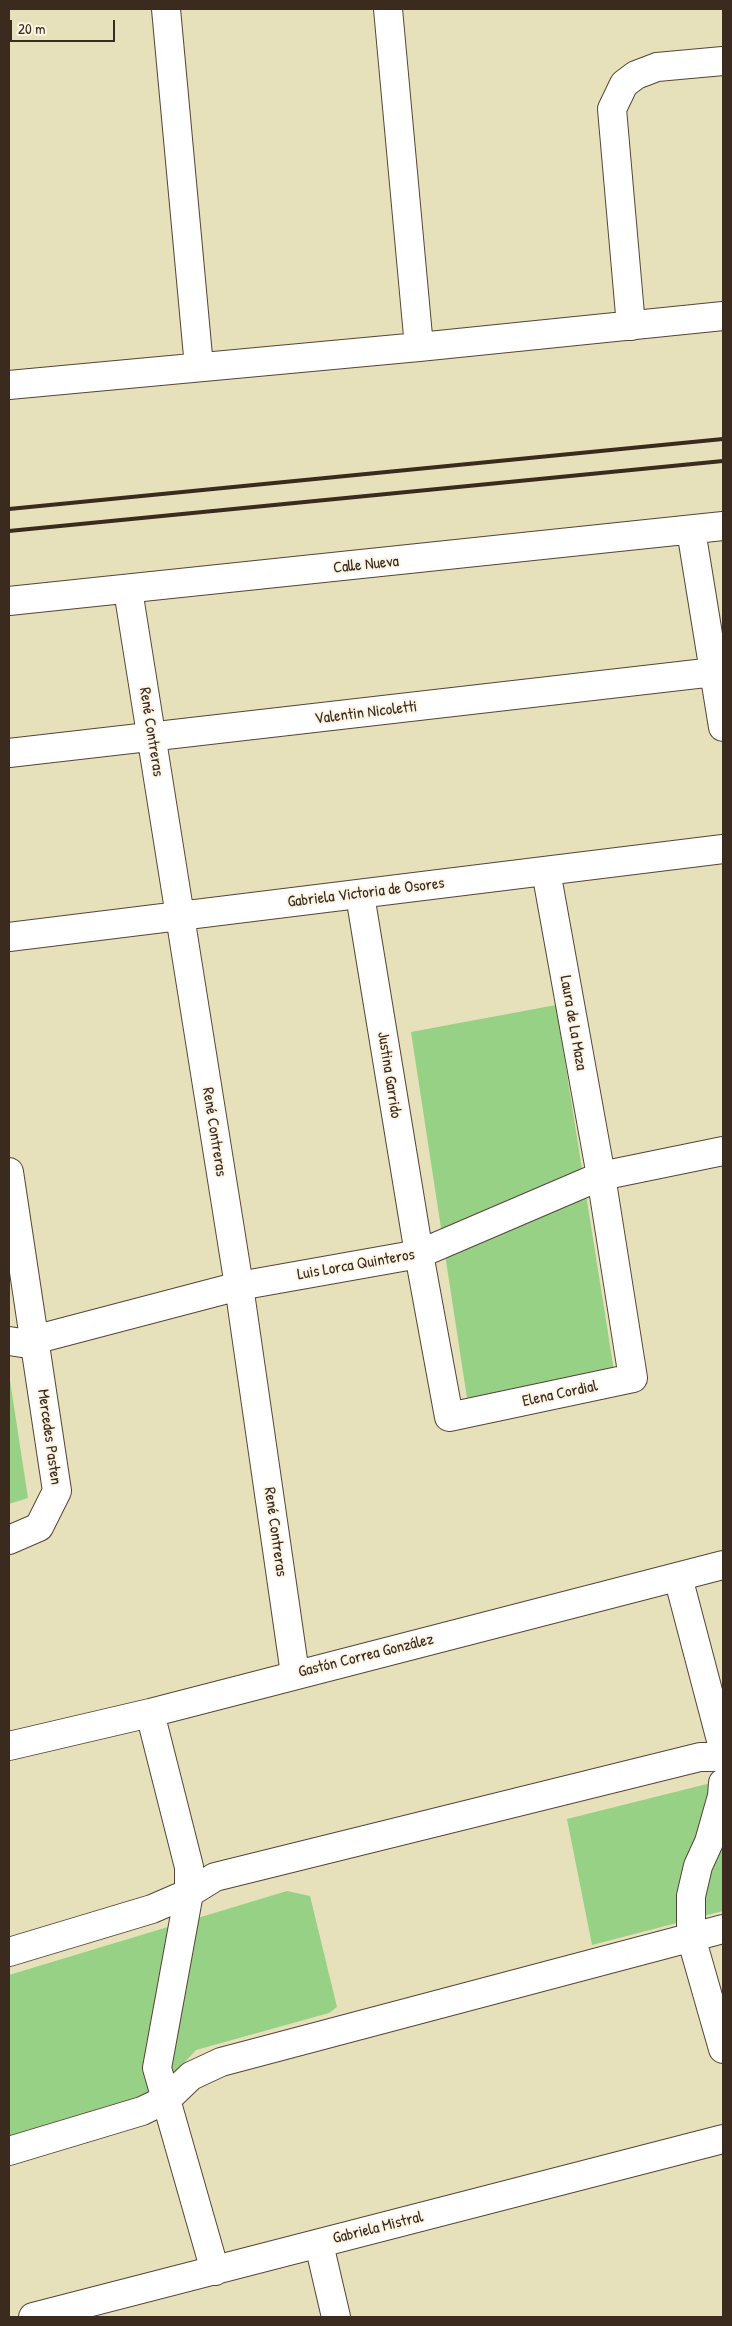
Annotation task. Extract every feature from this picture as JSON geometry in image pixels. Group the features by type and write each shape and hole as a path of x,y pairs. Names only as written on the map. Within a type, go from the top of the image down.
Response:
{"street":[{"path":"166,9 199,367"},
{"path":"388,9 419,348"},
{"path":"631,326 612,109 624,84 636,75 657,67 723,61"},
{"path":"9,385 419,348 723,316"},
{"name":"Calle Nueva","path":"9,601 723,526"},
{"path":"691,530 719,671 723,726"},
{"name":"René Contreras","path":"128,590 178,915 239,1286 295,1674"},
{"name":"Valentin Nicoletti","path":"9,752 152,738 719,671"},
{"name":"Gabriela Victoria de Osores","path":"9,937 723,849"},
{"name":"Laura de La Maza","path":"546,871 600,1176"},
{"name":"Justina Garrido","path":"360,895 419,1254"},
{"name":"Luis Lorca Quinteros","path":"22,1341 239,1286 419,1254 600,1176 723,1151"},
{"name":"Mercedes Pasten","path":"9,1172 22,1341 57,1491 39,1527 9,1540"},
{"name":"Elena Cordial","path":"419,1254 449,1417 633,1378 600,1176"},
{"name":"Gastón Correa González","path":"9,1746 150,1713 723,1564"},
{"path":"678,1577 723,1748"},
{"path":"150,1713 189,1867 189,1893 157,2068 215,2271"},
{"path":"9,1952 152,1909 189,1893 215,1877 700,1757 723,1757"},
{"path":"723,1783 722,1796 709,1842 698,1866 691,1896 692,1937 723,2049"},
{"path":"9,2151 142,2111 166,2099 191,2076 221,2062 723,1929"},
{"name":"Gabriela Mistral","path":"33,2317 723,2139"},
{"path":"318,2244 336,2317"}],"green space":[{"path":"556,1005 614,1371 467,1398 411,1032"},
{"path":"9,1374 28,1498 9,1504"},
{"path":"723,1780 723,1911 592,1945 567,1819"},
{"path":"287,1891 310,1896 337,2007 329,2013 196,2050 159,2090 127,2105 14,2137 9,2135 9,1975"}],"railway":[{"path":"9,509 723,439"},
{"path":"9,531 723,461"}]}
